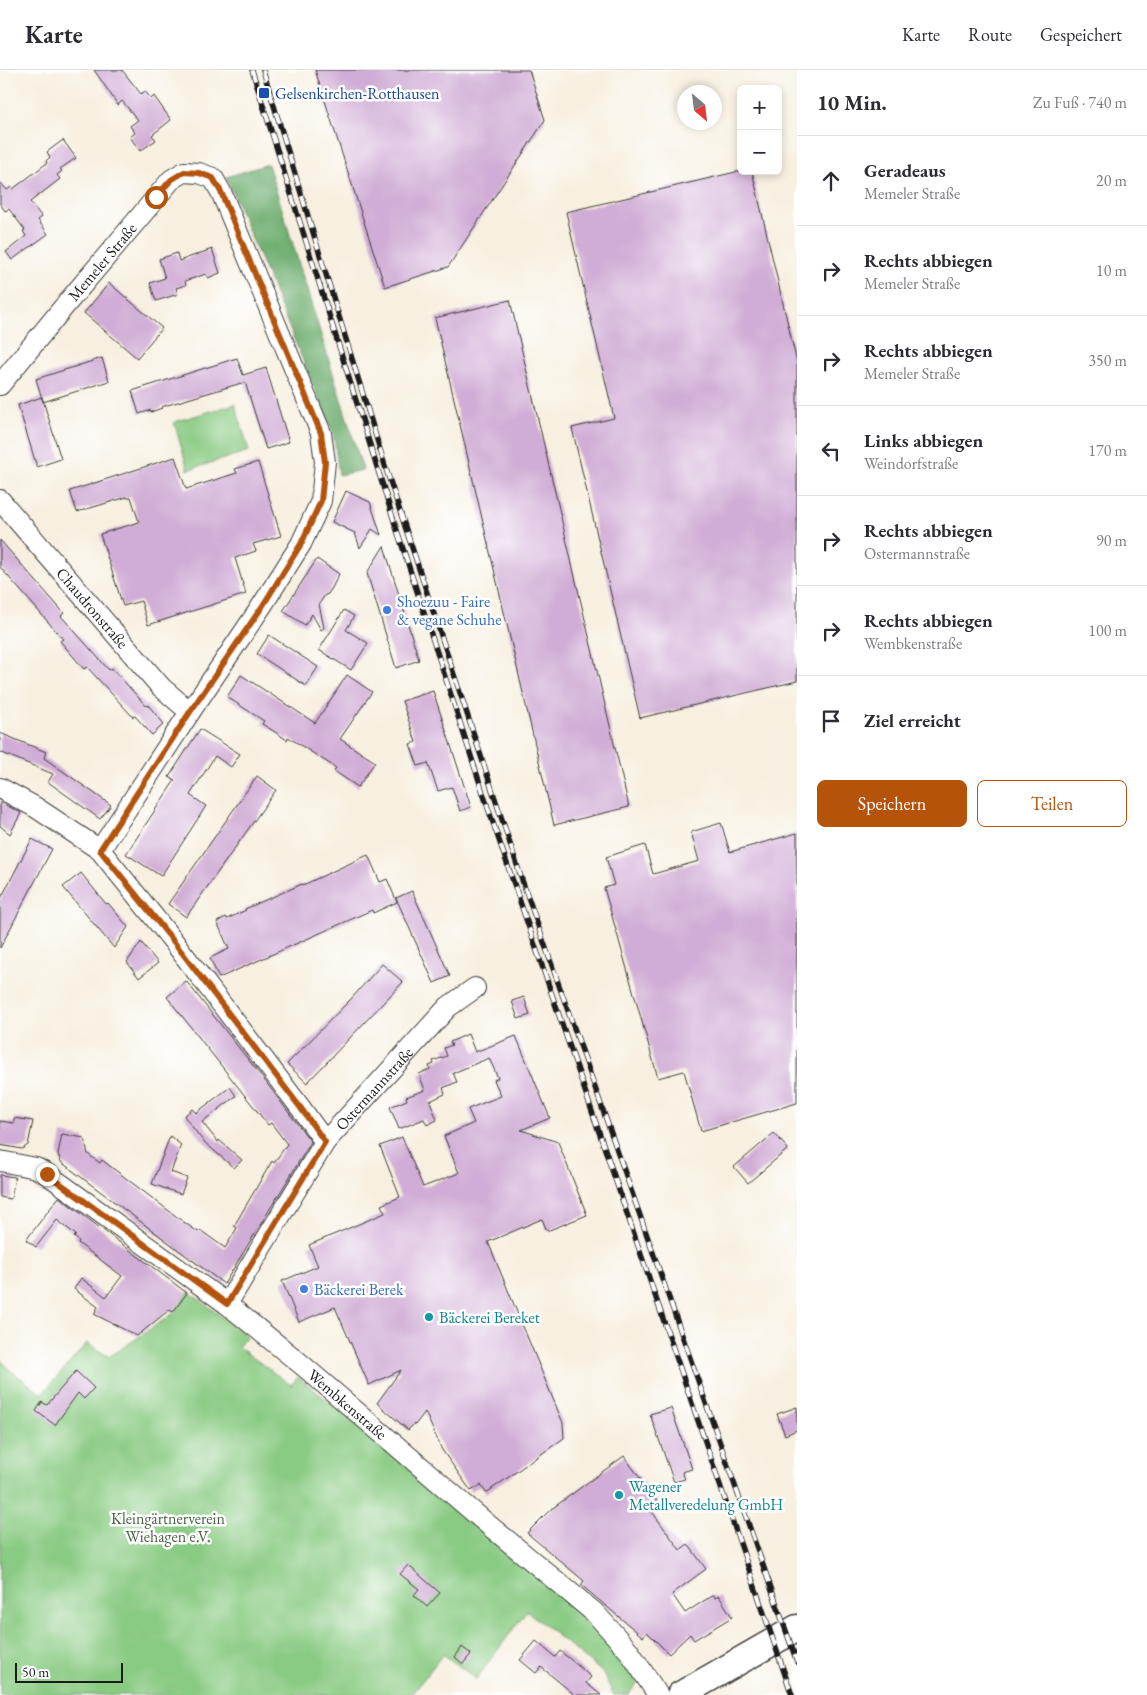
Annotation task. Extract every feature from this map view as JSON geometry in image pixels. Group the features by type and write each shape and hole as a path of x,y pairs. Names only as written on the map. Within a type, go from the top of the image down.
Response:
{"main road":[{"path":"680,1695 797,1628"}],"street":[{"name":"Memeler Straße","path":"0,385 66,303 171,180 184,172 199,173 213,178 221,192 321,433 325,462 321,501 301,544 232,652 190,712 100,850"},
{"name":"Chaudronstraße","path":"0,500 161,687 190,712"},
{"path":"0,788 35,807 100,850 174,942 325,1142"},
{"name":"Ostermannstraße","path":"227,1304 325,1142 448,1007 475,988"},
{"name":"Wembkenstraße","path":"0,1161 36,1168 47,1174 227,1304 301,1364 490,1527 595,1613 629,1651 658,1695"}],"green space":[{"path":"268,164 363,470 339,475 333,432 226,177"},
{"path":"235,404 249,451 188,470 174,422"},
{"name":"Kleingärtnerverein Wiehagen e.V.","path":"189,1292 247,1336 238,1347 291,1385 298,1377 489,1529 619,1651 638,1682 628,1695 614,1695 602,1672 527,1611 476,1679 443,1654 411,1695 0,1695 0,1359 10,1370 42,1394 87,1343 109,1357 174,1313"}],"building":[{"path":"94,70 122,70 141,94 145,91 151,99 154,96 171,120 152,135 156,140 140,151 130,137 135,133 130,126 138,120 122,101 118,105"},
{"path":"315,70 529,70 545,120 448,267 385,287"},
{"path":"63,140 76,158 60,169 62,171 57,175 60,179 30,202 42,217 38,220 48,234 12,260 6,252 26,236 23,231 25,230 9,209 5,211 0,204 0,182 7,190 11,187 13,189 47,163 46,161 50,157 47,152"},
{"path":"737,172 737,175 753,175 797,363 797,681 640,718 572,428 614,418 566,212"},
{"path":"212,249 220,273 208,278 206,274 185,281 186,285 176,288 178,294 156,301 150,283 165,278 159,259 177,253 179,261"},
{"path":"109,283 162,328 137,358 84,313"},
{"path":"510,300 629,807 554,825 435,318"},
{"path":"102,358 109,381 43,402 36,379"},
{"path":"237,358 243,375 266,368 289,442 266,449 245,382 161,407 151,412 151,410 139,414 132,391"},
{"path":"42,397 61,459 37,467 18,405"},
{"path":"175,457 186,489 237,473 235,469 258,462 281,536 253,544 256,551 235,558 246,594 148,625 141,601 123,606 100,534 139,522 131,497 77,512 70,491"},
{"path":"346,491 370,502 381,535 372,529 360,548 355,533 332,522"},
{"path":"0,540 64,613 61,616 109,670 112,668 164,724 152,735 87,667 84,669 60,641 63,639 0,567"},
{"path":"384,546 419,660 396,668 367,573"},
{"path":"317,559 339,574 328,594 325,595 319,604 324,628 321,630 312,614 305,625 283,611"},
{"path":"344,610 354,616 346,630 368,643 351,670 319,650"},
{"path":"269,635 318,667 306,686 257,654"},
{"path":"241,675 315,723 347,675 372,692 340,739 375,762 358,787 334,771 336,768 288,737 287,740 262,724 264,721 227,697"},
{"path":"433,691 471,807 460,811 452,787 438,791 428,763 418,766 410,744 416,742 402,701"},
{"path":"200,729 240,754 231,767 215,756 190,795 206,806 161,876 126,854 175,780 169,777"},
{"path":"0,733 46,752 44,758 111,805 100,819 48,782 53,774 0,752"},
{"path":"257,776 276,790 186,917 168,904"},
{"path":"0,802 21,813 10,834 0,826"},
{"path":"721,823 730,852 797,833 797,1103 701,1131 684,1071 658,1078 604,888 614,885 606,857 645,845 653,874 699,861 691,832"},
{"path":"32,839 52,849 0,948 0,900"},
{"path":"368,855 380,882 387,879 397,902 373,913 372,910 219,978 210,958 229,949 217,922"},
{"path":"81,873 128,927 114,948 63,887"},
{"path":"412,891 450,976 434,983 396,898"},
{"path":"141,942 158,963 139,978 127,962"},
{"path":"382,964 403,982 307,1083 287,1064 351,999"},
{"path":"186,981 311,1142 224,1284 61,1162 58,1154 62,1134 84,1138 88,1154 100,1163 102,1160 185,1223 198,1232 200,1230 225,1248 237,1228 234,1226 272,1161 274,1163 287,1144 271,1123 268,1125 167,997"},
{"path":"524,997 530,1015 518,1019 512,1001"},
{"name":"Bäckerei Bereket","path":"468,1034 475,1052 516,1036 550,1118 521,1130 558,1142 587,1215 547,1231 542,1219 488,1242 563,1423 564,1438 486,1493 481,1485 471,1491 442,1450 425,1412 415,1425 408,1430 377,1403 401,1370 369,1385 335,1307 299,1322 282,1281 318,1266 309,1245 385,1213 381,1205 400,1197 380,1146 402,1137 423,1187 459,1173 444,1136 474,1123 468,1109 501,1096 494,1080 498,1078 489,1058 453,1073 457,1082 443,1088 445,1094 430,1101 437,1120 427,1125 424,1119 399,1129 390,1107 407,1100 406,1097 425,1090 419,1074 430,1069 429,1066 434,1064 433,1061 447,1056 444,1048 452,1045 450,1042"},
{"path":"230,1087 236,1096 202,1122 218,1142 219,1140 242,1160 234,1168 203,1141 184,1116 192,1109 196,1113"},
{"path":"14,1118 33,1121 28,1145 22,1149 0,1145 0,1121 14,1123"},
{"path":"774,1133 788,1149 748,1183 734,1167"},
{"path":"170,1136 181,1145 171,1172 187,1178 181,1194 152,1184"},
{"path":"0,1175 15,1177 11,1199 0,1197"},
{"path":"59,1197 187,1293 173,1312 169,1310 137,1336 94,1314 98,1307 74,1289 81,1278 106,1297 122,1276 78,1243 79,1241 74,1237 76,1235 57,1220 36,1247 26,1240"},
{"path":"76,1371 94,1388 84,1399 78,1393 55,1425 36,1411 42,1402 47,1405"},
{"path":"797,1407 797,1430 785,1435 777,1414"},
{"path":"671,1408 692,1469 682,1472 685,1479 674,1482 650,1414"},
{"path":"624,1456 658,1503 650,1509 680,1550 688,1544 706,1569 672,1594 685,1613 713,1595 715,1598 719,1596 732,1617 694,1640 690,1634 669,1654 647,1632 643,1637 581,1585 584,1581 527,1533 550,1510"},
{"path":"408,1565 440,1593 427,1607 414,1595 419,1589 400,1574"},
{"path":"536,1641 555,1657 560,1651 576,1664 591,1677 586,1683 601,1695 575,1695 541,1667 536,1673 520,1660"},
{"path":"462,1647 471,1654 463,1664 455,1657"}],"railway":[{"path":"252,70 394,521 489,811 792,1695"},
{"path":"263,70 386,469 522,880 797,1662"}],"place":[{"name":"Gelsenkirchen-Rotthausen","path":"264,93"},
{"name":"Shoezuu - Faire & vegane Schuhe","path":"387,610"},
{"name":"Bäckerei Berek","path":"304,1289"},
{"name":"Bäckerei Bereket","path":"429,1317"},
{"name":"Wagener Metallveredelung GmbH","path":"619,1495"}],"route":[{"path":"47,1174 227,1304 325,1142 174,942 100,850 190,712 262,607 301,544 321,501 325,462 321,433 221,192 213,178 199,173 184,172 171,180 156,197"}]}
